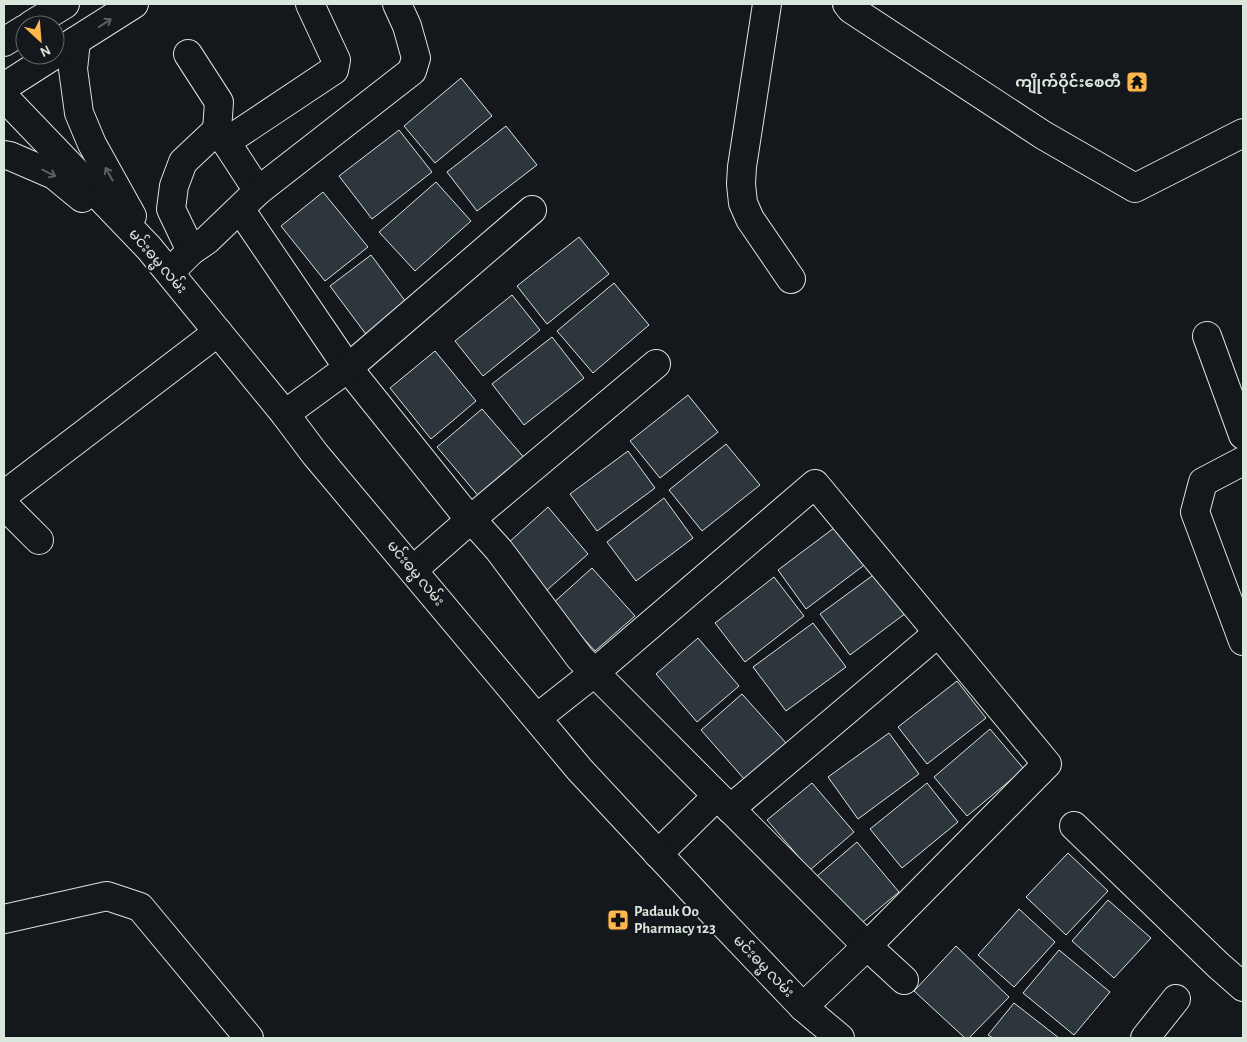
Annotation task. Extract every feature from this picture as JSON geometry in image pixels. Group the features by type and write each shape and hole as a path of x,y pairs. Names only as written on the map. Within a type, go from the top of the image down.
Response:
{"main road":[{"path":"48,15 66,4"},
{"path":"65,47 134,4"},
{"path":"191,251 171,209 174,186 183,162 222,136 334,70 336,60 310,4"},
{"path":"170,272 191,251 208,240 249,200 412,71 416,58 407,26 397,4"},
{"path":"767,4 741,184 743,203 750,219 791,279"},
{"path":"847,4 851,9 1043,136 1135,188 1243,133"},
{"path":"4,42 15,35"},
{"path":"188,54 219,102 222,136 249,200 348,368 470,520 499,550 580,658 867,946 904,980"},
{"path":"65,57 73,70 79,113 92,144 149,248"},
{"path":"4,87 38,65"},
{"name":"မင်းဓမ္မ လမ်း","path":"4,96 170,272 315,454 580,770 803,1007 840,1038"},
{"path":"4,155 54,175 149,248"},
{"path":"285,414 348,368 532,210"},
{"path":"4,495 218,332"},
{"path":"1207,336 1243,435"},
{"path":"413,570 656,364"},
{"path":"1243,460 1203,482 1195,512 1243,641"},
{"path":"537,718 594,672 815,484 1046,764 867,946 803,1007"},
{"path":"4,506 39,540"},
{"path":"658,854 938,633"},
{"path":"1074,826 1243,987"},
{"path":"4,919 107,896 140,907 249,1038"},
{"path":"1146,1038 1176,999"}],"building":[{"path":"461,78 492,116 435,163 404,126"},
{"path":"506,126 537,165 477,211 447,172"},
{"path":"399,130 432,172 372,219 339,176"},
{"path":"436,182 471,221 415,271 379,232"},
{"path":"323,192 368,247 325,281 281,226"},
{"path":"579,237 609,274 547,324 517,286"},
{"path":"371,255 412,310 371,341 330,286"},
{"path":"614,283 649,325 593,373 557,331"},
{"path":"512,295 540,330 483,376 455,341"},
{"path":"552,337 584,378 524,425 492,384"},
{"path":"435,351 476,401 431,439 390,388"},
{"path":"688,395 718,432 660,478 630,441"},
{"path":"482,409 527,461 481,499 437,447"},
{"path":"726,444 760,485 702,531 669,490"},
{"path":"628,451 655,488 597,531 570,494"},
{"path":"664,498 693,538 636,581 607,542"},
{"path":"548,507 588,554 547,590 507,544"},
{"path":"838,525 867,563 806,609 778,570"},
{"path":"592,568 635,616 595,651 552,604"},
{"path":"876,573 906,613 850,655 820,614"},
{"path":"774,577 804,616 745,662 715,623"},
{"path":"813,623 846,667 786,711 753,667"},
{"path":"698,638 739,686 697,722 656,674"},
{"path":"957,681 986,718 927,764 898,727"},
{"path":"742,694 786,743 745,780 701,730"},
{"path":"990,729 1024,769 967,816 934,777"},
{"path":"889,733 919,774 858,819 828,777"},
{"path":"812,783 854,832 810,870 767,820"},
{"path":"927,783 958,822 902,868 870,829"},
{"path":"857,842 899,892 858,926 816,877"},
{"path":"1068,853 1108,891 1066,935 1026,897"},
{"path":"1108,900 1151,938 1114,978 1072,941"},
{"path":"1019,909 1055,942 1014,987 978,955"},
{"path":"956,946 1009,997 969,1038 965,1038 914,991"},
{"path":"1059,950 1110,992 1074,1035 1023,993"},
{"path":"1014,1003 1059,1038 993,1038 988,1035"}],"place":[{"name":"ကျိုက်ဝိုင်းစေတီ","path":"1137,82"},
{"name":"Padauk Oo Pharmacy 123","path":"618,920"}]}
